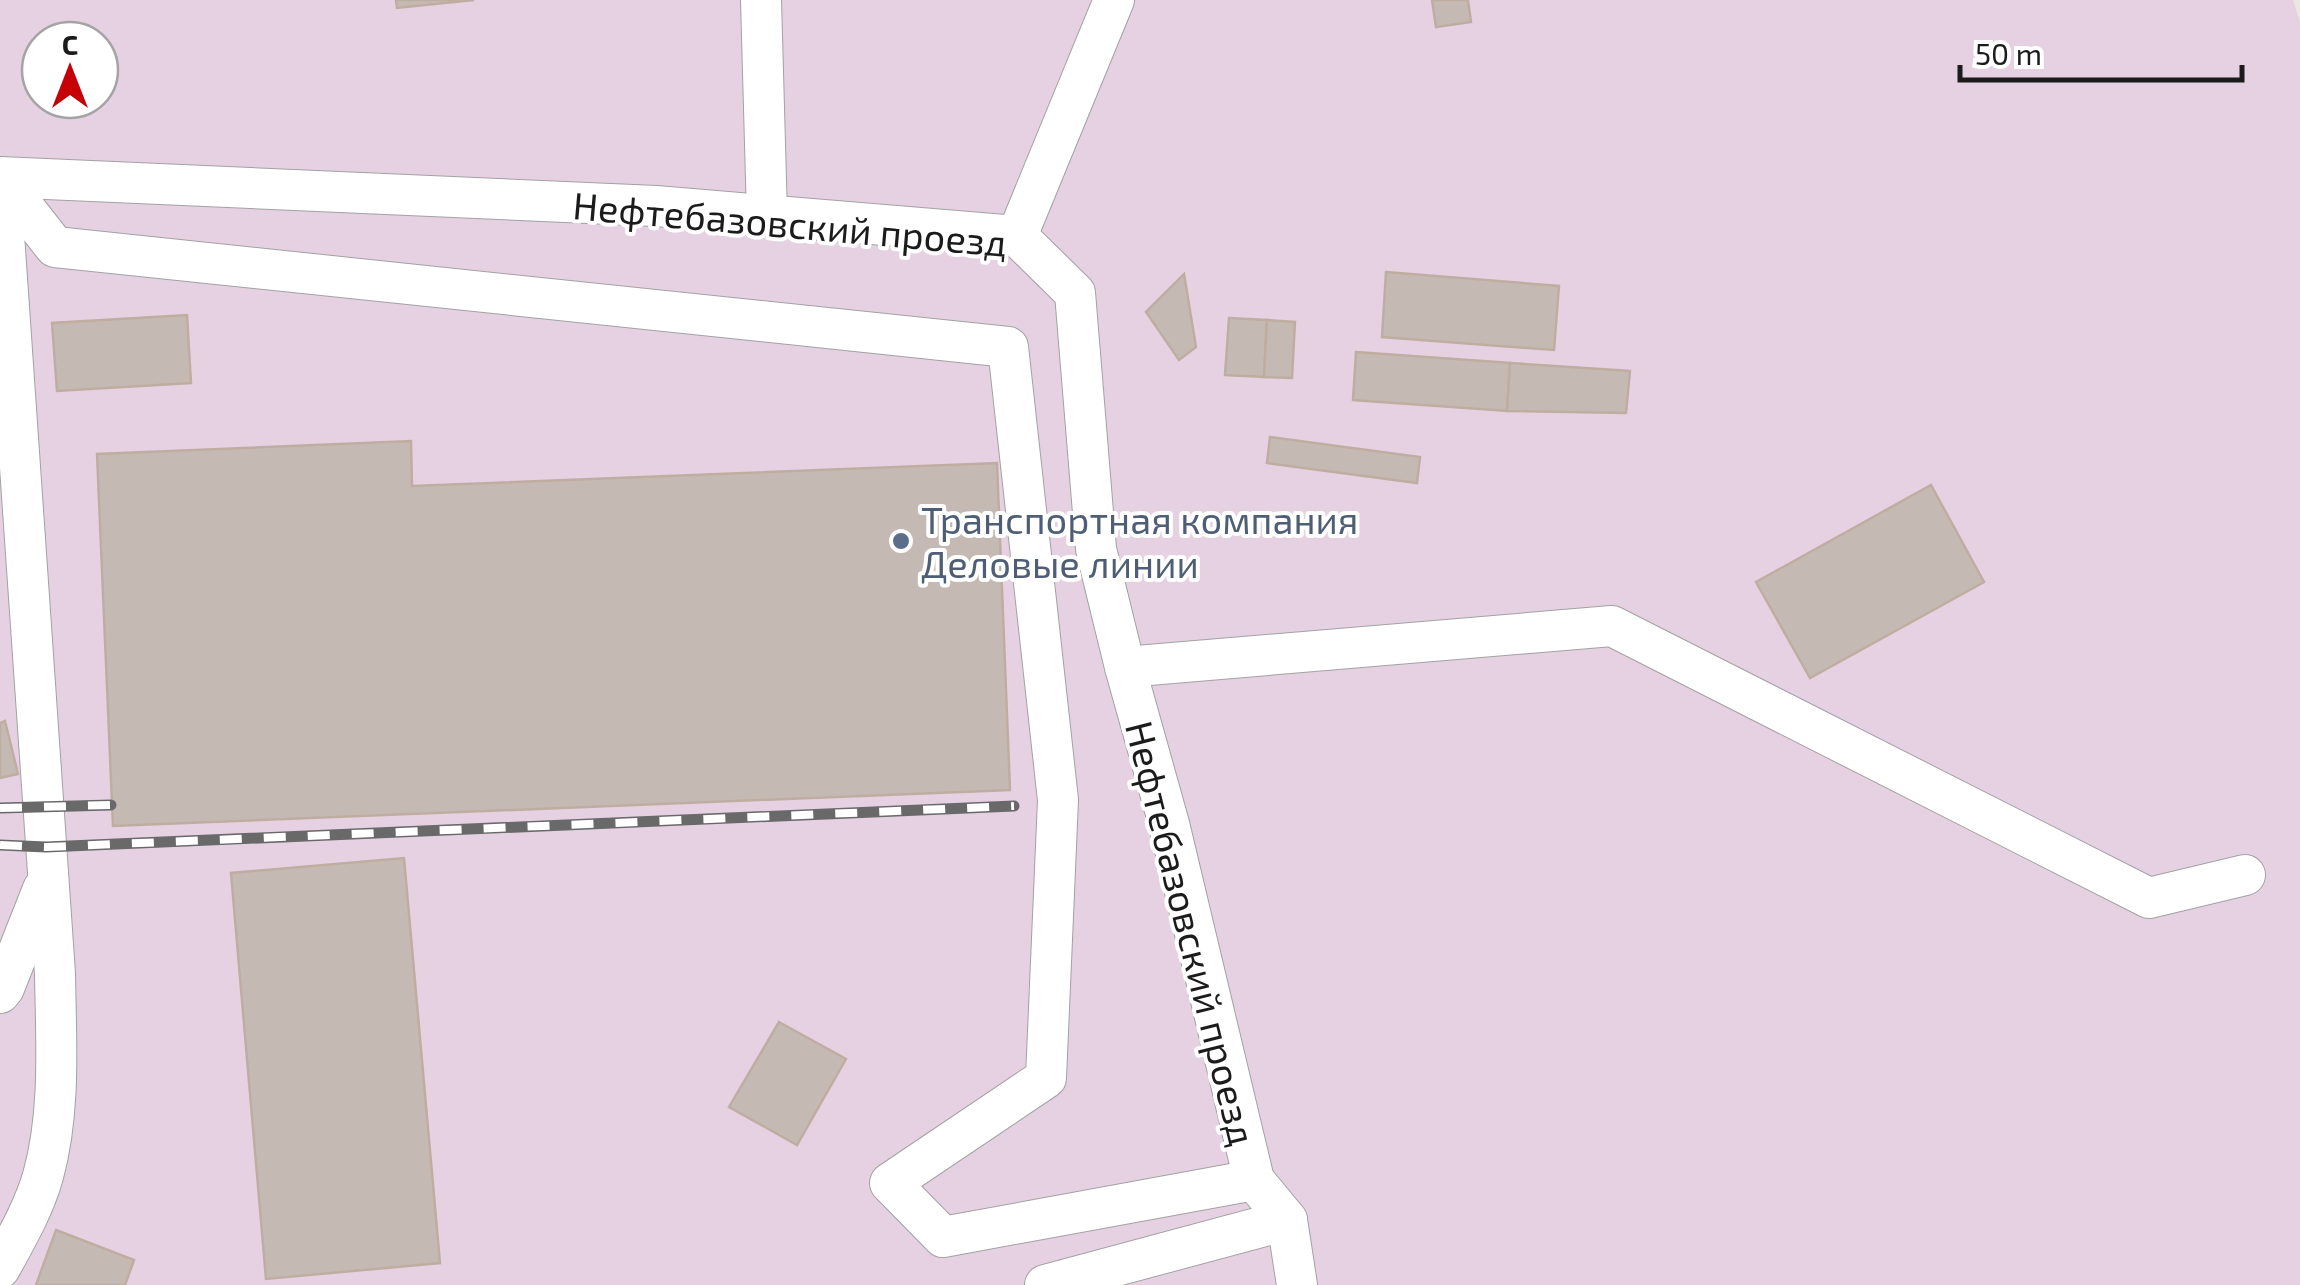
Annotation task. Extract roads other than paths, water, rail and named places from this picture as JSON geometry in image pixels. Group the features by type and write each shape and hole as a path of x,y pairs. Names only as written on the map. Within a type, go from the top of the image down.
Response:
{"street":[{"path":"762,0 767,216"},
{"path":"1016,236 1114,0"},
{"path":"0,177 55,974 56,1058 52,1130 42,1178 0,1268"},
{"path":"0,177 55,247 1008,347 1058,800 1046,1078 890,1183 943,1237 1254,1180"},
{"name":"Нефтебазовский проезд","path":"0,177 656,206 1016,236 1074,293 1096,550 1168,824 1254,1180 1287,1220"},
{"path":"1124,666 1612,626 2149,898 2245,875"},
{"path":"0,993 48,876"},
{"path":"1045,1285 1287,1220 1297,1285"}],"railway":[{"path":"0,808 111,805"},
{"path":"0,845 46,847 1014,806"}],"place":[{"name":"Транспортная компания Деловые линии","path":"901,541"}]}
